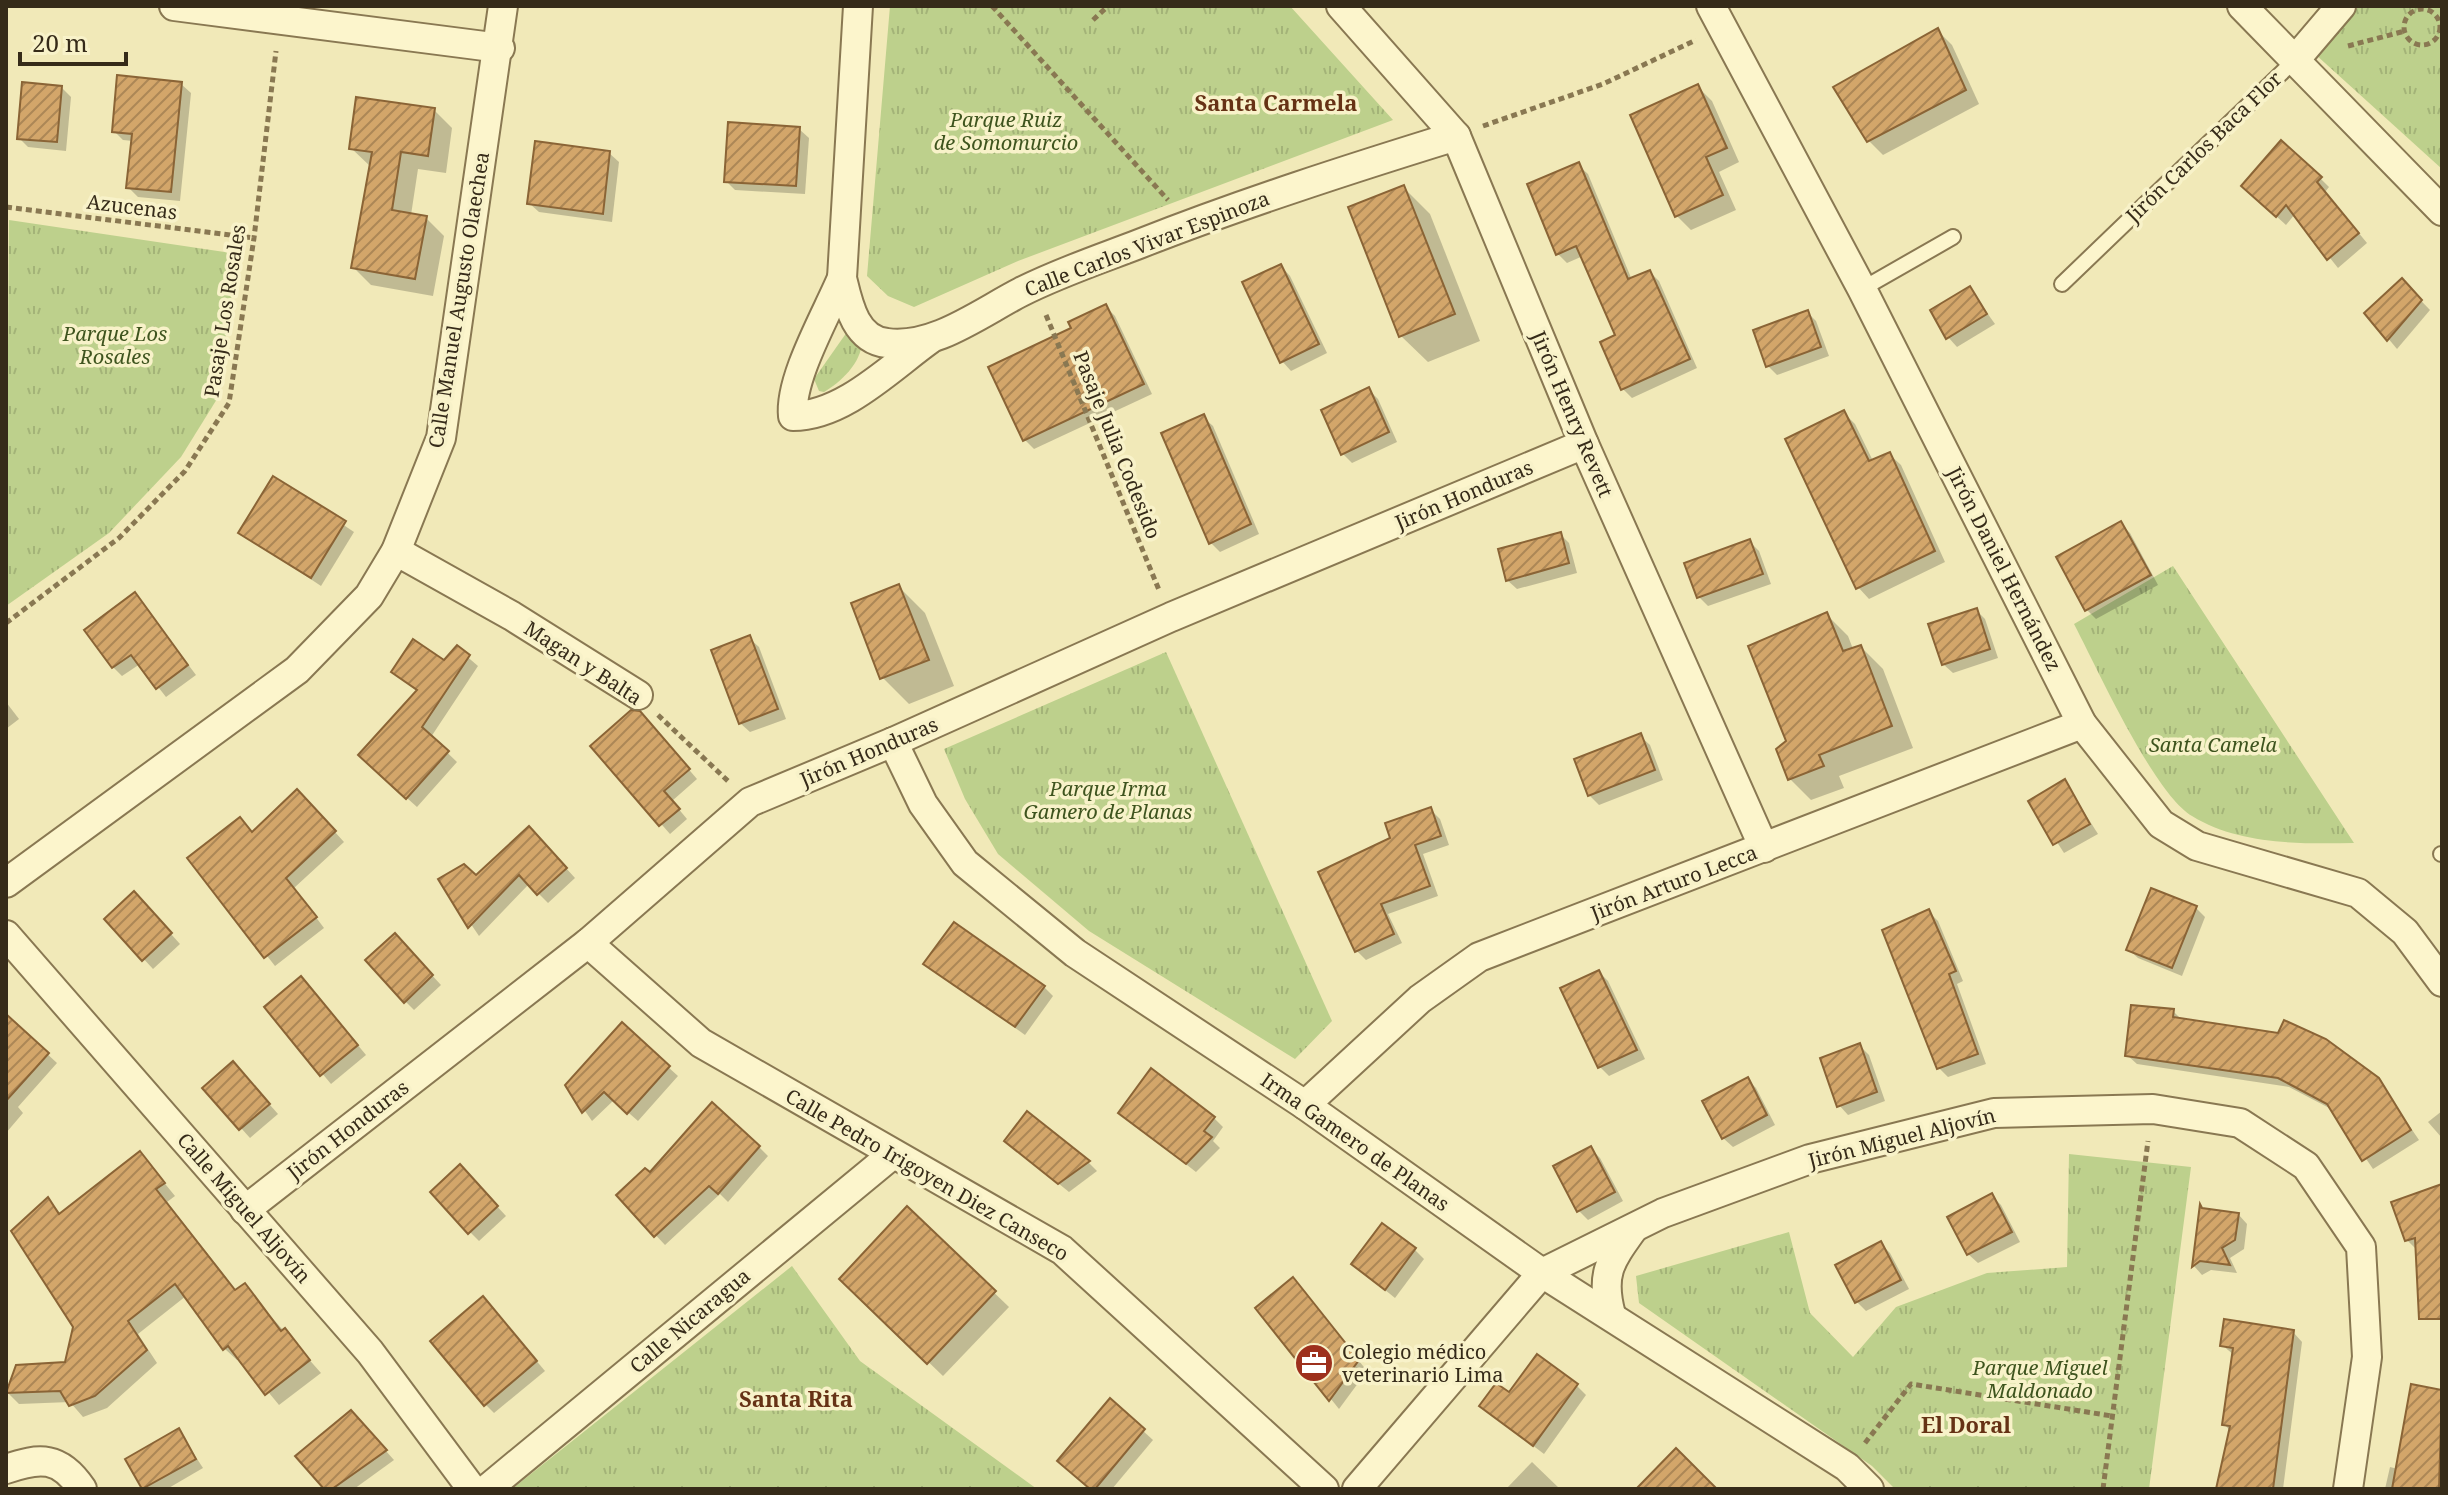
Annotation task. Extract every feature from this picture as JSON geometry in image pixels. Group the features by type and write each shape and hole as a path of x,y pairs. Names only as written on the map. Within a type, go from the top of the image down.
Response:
{"street":[{"path":"174,6 500,48"},
{"name":"Calle Manuel Augusto Olaechea","path":"6,883 297,670 369,596 396,551 441,438 500,48 503,6"},
{"path":"858,6 842,278 803,369 792,403 793,416 812,416 838,404 929,340"},
{"name":"Jirón Henry Revett","path":"1341,6 1456,136 1584,444 1764,848"},
{"path":"2242,6 2442,211"},
{"name":"Jirón Carlos Baca Flor","path":"2295,60 2341,6"},
{"name":"Jirón Daniel Hernández","path":"1716,17 1862,289 2082,724 2161,824 2197,846 2358,893 2405,932 2442,982"},
{"name":"Calle Carlos Vivar Espinoza","path":"842,278 851,315 867,334 884,343 929,340 1034,285 1190,224 1315,179 1456,136"},
{"name":"Jirón Honduras","path":"245,1210 588,943 750,802 893,742 1171,617 1584,444"},
{"name":"Magan y Balta","path":"396,551 512,616 638,695"},
{"name":"Jirón Arturo Lecca","path":"1305,1105 1420,999 1479,957 2082,724"},
{"name":"Irma Gamero de Planas","path":"893,742 923,804 965,863 1075,953 1305,1105 1542,1273 1847,1467 1869,1489"},
{"name":"Calle Miguel Aljovín","path":"6,935 370,1352 472,1489"},
{"name":"Calle Pedro Irigoyen Diez Canseco","path":"588,943 701,1043 1062,1250 1324,1489"},
{"name":"Jirón Miguel Aljovín","path":"1357,1489 1542,1273 1634,1228 1810,1159 1994,1113 2153,1109 2240,1123 2306,1166 2361,1247 2367,1357 2348,1489"},
{"name":"Calle Nicaragua","path":"487,1489 893,1154"},
{"path":"1611,1315 1606,1295 1607,1269 1634,1228"},
{"path":"6,1469 35,1459 55,1464 73,1475 82,1489"}],"lane":[{"name":"Jirón Carlos Baca Flor","path":"2062,284 2295,60"},
{"path":"1862,289 1953,237"}],"path":[{"path":"992,6 1190,224"},
{"path":"1093,20 1108,6"},
{"path":"2420,9 2432,12 2441,27 2436,38 2421,45 2410,41 2404,25 2409,15 2420,9"},
{"path":"1456,136 1603,84 1716,17"},
{"name":"Pasaje Los Rosales","path":"6,623 119,538 193,460 229,403 254,238 280,19"},
{"name":"Azucenas","path":"6,207 254,238"},
{"name":"Pasaje Julia Codesido","path":"1034,285 1171,617"},
{"name":"Magan y Balta","path":"638,695 750,802"},
{"path":"2103,1489 2153,1109"},
{"path":"1847,1467 1911,1384 2112,1416"}],"green space":[{"name":"Parque Ruiz de Somomurcio","path":"890,6 1290,6 1393,120 1018,261 914,307 888,296 867,276"},
{"path":"2359,6 2442,6 2442,169 2315,54"},
{"name":"Parque Los Rosales","path":"9,220 238,254 217,399 181,457 109,533 6,606"},
{"path":"847,332 862,342 858,357 837,383 824,392 819,391 814,379"},
{"name":"Santa Camela","path":"2173,566 2354,843 2271,841 2210,826 2177,803 2144,757 2074,624"},
{"name":"Parque Irma Gamero de Planas","path":"1166,652 1332,1021 1295,1059 1089,931 998,854 965,799 944,749"},
{"name":"Parque Miguel Maldonado","path":"2069,1154 2191,1167 2149,1489 1895,1489 1872,1466 1639,1303 1636,1276 1789,1232 1810,1313 1853,1357 1896,1307 1987,1273 2067,1267"},
{"path":"792,1266 860,1361 1037,1489 512,1489"}],"building":[{"path":"1938,28 1966,90 1867,142 1833,87"},
{"path":"117,75 182,82 171,192 126,188 132,134 112,132"},
{"path":"22,82 62,86 57,142 17,139"},
{"path":"1698,84 1727,148 1706,157 1723,195 1675,217 1630,115"},
{"path":"356,97 435,108 428,156 401,152 392,210 427,216 415,279 351,268 372,152 349,149"},
{"path":"728,122 800,127 796,186 724,182"},
{"path":"2281,140 2322,177 2317,182 2359,233 2327,260 2286,205 2276,217 2241,186"},
{"path":"535,141 610,151 603,214 527,204"},
{"path":"1579,162 1628,279 1650,270 1690,359 1621,390 1600,342 1615,335 1576,246 1556,255 1527,184"},
{"path":"1404,185 1455,314 1399,337 1348,207"},
{"path":"1281,264 1319,344 1280,363 1242,282"},
{"path":"2402,278 2422,300 2387,341 2364,313"},
{"path":"1970,286 1987,314 1946,339 1930,310"},
{"path":"1106,304 1144,384 1023,441 988,367 1071,328 1068,322"},
{"path":"1808,310 1821,347 1766,367 1753,330"},
{"path":"1369,387 1389,432 1341,455 1321,410"},
{"path":"1844,410 1869,461 1890,452 1935,551 1856,589 1785,439"},
{"path":"1204,414 1251,524 1209,544 1161,433"},
{"path":"273,476 346,521 311,578 238,533"},
{"path":"2121,521 2151,575 2085,611 2056,557"},
{"path":"1561,532 1569,563 1506,581 1498,549"},
{"path":"1750,539 1763,574 1697,598 1684,563"},
{"path":"899,584 929,660 880,679 851,603"},
{"path":"135,592 188,665 156,689 131,655 112,668 84,630"},
{"path":"1977,608 1990,649 1942,665 1928,624"},
{"path":"1827,612 1843,651 1861,645 1892,726 1819,755 1824,766 1788,780 1776,749 1786,741 1748,646"},
{"path":"750,635 778,709 739,724 711,650"},
{"path":"413,639 444,660 457,645 470,655 422,727 449,751 406,799 358,755 417,690 391,672"},
{"path":"631,710 640,711 690,769 664,791 680,809 659,826 590,746"},
{"path":"1641,733 1655,770 1588,796 1574,759"},
{"path":"2065,779 2090,824 2053,845 2028,801"},
{"path":"297,789 336,831 286,878 317,917 264,958 187,858 240,817 252,832"},
{"path":"1431,807 1441,836 1415,845 1430,886 1381,904 1394,934 1355,952 1318,872 1390,838 1385,823"},
{"path":"529,826 567,868 537,895 519,875 468,928 438,879 464,864 476,875"},
{"path":"2151,888 2197,906 2172,968 2126,950"},
{"path":"134,891 172,933 142,961 104,919"},
{"path":"1929,909 1956,971 1949,974 1978,1054 1937,1069 1882,930"},
{"path":"954,922 1045,986 1015,1027 923,964"},
{"path":"395,933 433,975 404,1003 365,960"},
{"path":"1599,970 1637,1050 1598,1068 1560,988"},
{"path":"301,976 358,1045 320,1076 264,1007"},
{"path":"2131,1005 2174,1009 2173,1017 2278,1033 2284,1020 2326,1039 2379,1078 2411,1130 2362,1161 2327,1104 2278,1078 2125,1056"},
{"path":"6,1014 49,1053 6,1101"},
{"path":"622,1022 670,1066 627,1114 604,1092 582,1113 565,1085"},
{"path":"1860,1043 1877,1092 1837,1107 1820,1058"},
{"path":"233,1061 270,1104 239,1130 202,1088"},
{"path":"1151,1068 1215,1117 1204,1131 1212,1137 1186,1164 1118,1113"},
{"path":"1748,1077 1767,1115 1722,1139 1702,1101"},
{"path":"712,1102 760,1146 718,1194 709,1186 654,1237 616,1195 645,1168 650,1172"},
{"path":"1027,1111 1090,1161 1058,1184 1004,1141"},
{"path":"1591,1146 1615,1192 1577,1212 1553,1166"},
{"path":"140,1151 165,1183 156,1189 235,1290 245,1283 281,1331 285,1328 310,1360 265,1395 228,1346 223,1350 175,1284 128,1321 147,1350 95,1396 69,1406 60,1391 6,1393 16,1365 65,1362 73,1327 11,1231 48,1197 59,1214"},
{"path":"460,1164 498,1206 468,1234 430,1192"},
{"path":"2442,1184 2442,1319 2419,1319 2415,1238 2405,1241 2391,1202"},
{"path":"1992,1193 2012,1232 1967,1255 1947,1217"},
{"path":"2200,1204 2202,1208 2239,1213 2235,1240 2222,1248 2230,1265 2200,1261 2192,1267"},
{"path":"907,1206 996,1291 927,1364 839,1279"},
{"path":"1382,1223 1416,1248 1385,1290 1351,1264"},
{"path":"1881,1241 1901,1280 1855,1303 1835,1265"},
{"path":"1293,1277 1359,1360 1329,1401 1255,1308"},
{"path":"483,1296 537,1361 484,1406 430,1341"},
{"path":"2224,1319 2294,1330 2273,1489 2216,1489 2230,1426 2222,1425 2233,1348 2220,1346"},
{"path":"1537,1354 1578,1384 1533,1446 1479,1406 1496,1383 1509,1392"},
{"path":"2411,1384 2442,1390 2439,1489 2392,1489"},
{"path":"1110,1398 1145,1429 1095,1489 1090,1489 1057,1461"},
{"path":"351,1410 387,1450 332,1489 324,1489 295,1456"},
{"path":"179,1428 196,1459 142,1489 125,1459"},
{"path":"1676,1448 1717,1489 1636,1489"}],"place":[{"name":"Colegio médico veterinario Lima","path":"1314,1363"}],"district":[{"name":"Santa Carmela","path":"1276,103"},
{"name":"Santa Rita","path":"796,1399"},
{"name":"El Doral","path":"1966,1425"}]}
